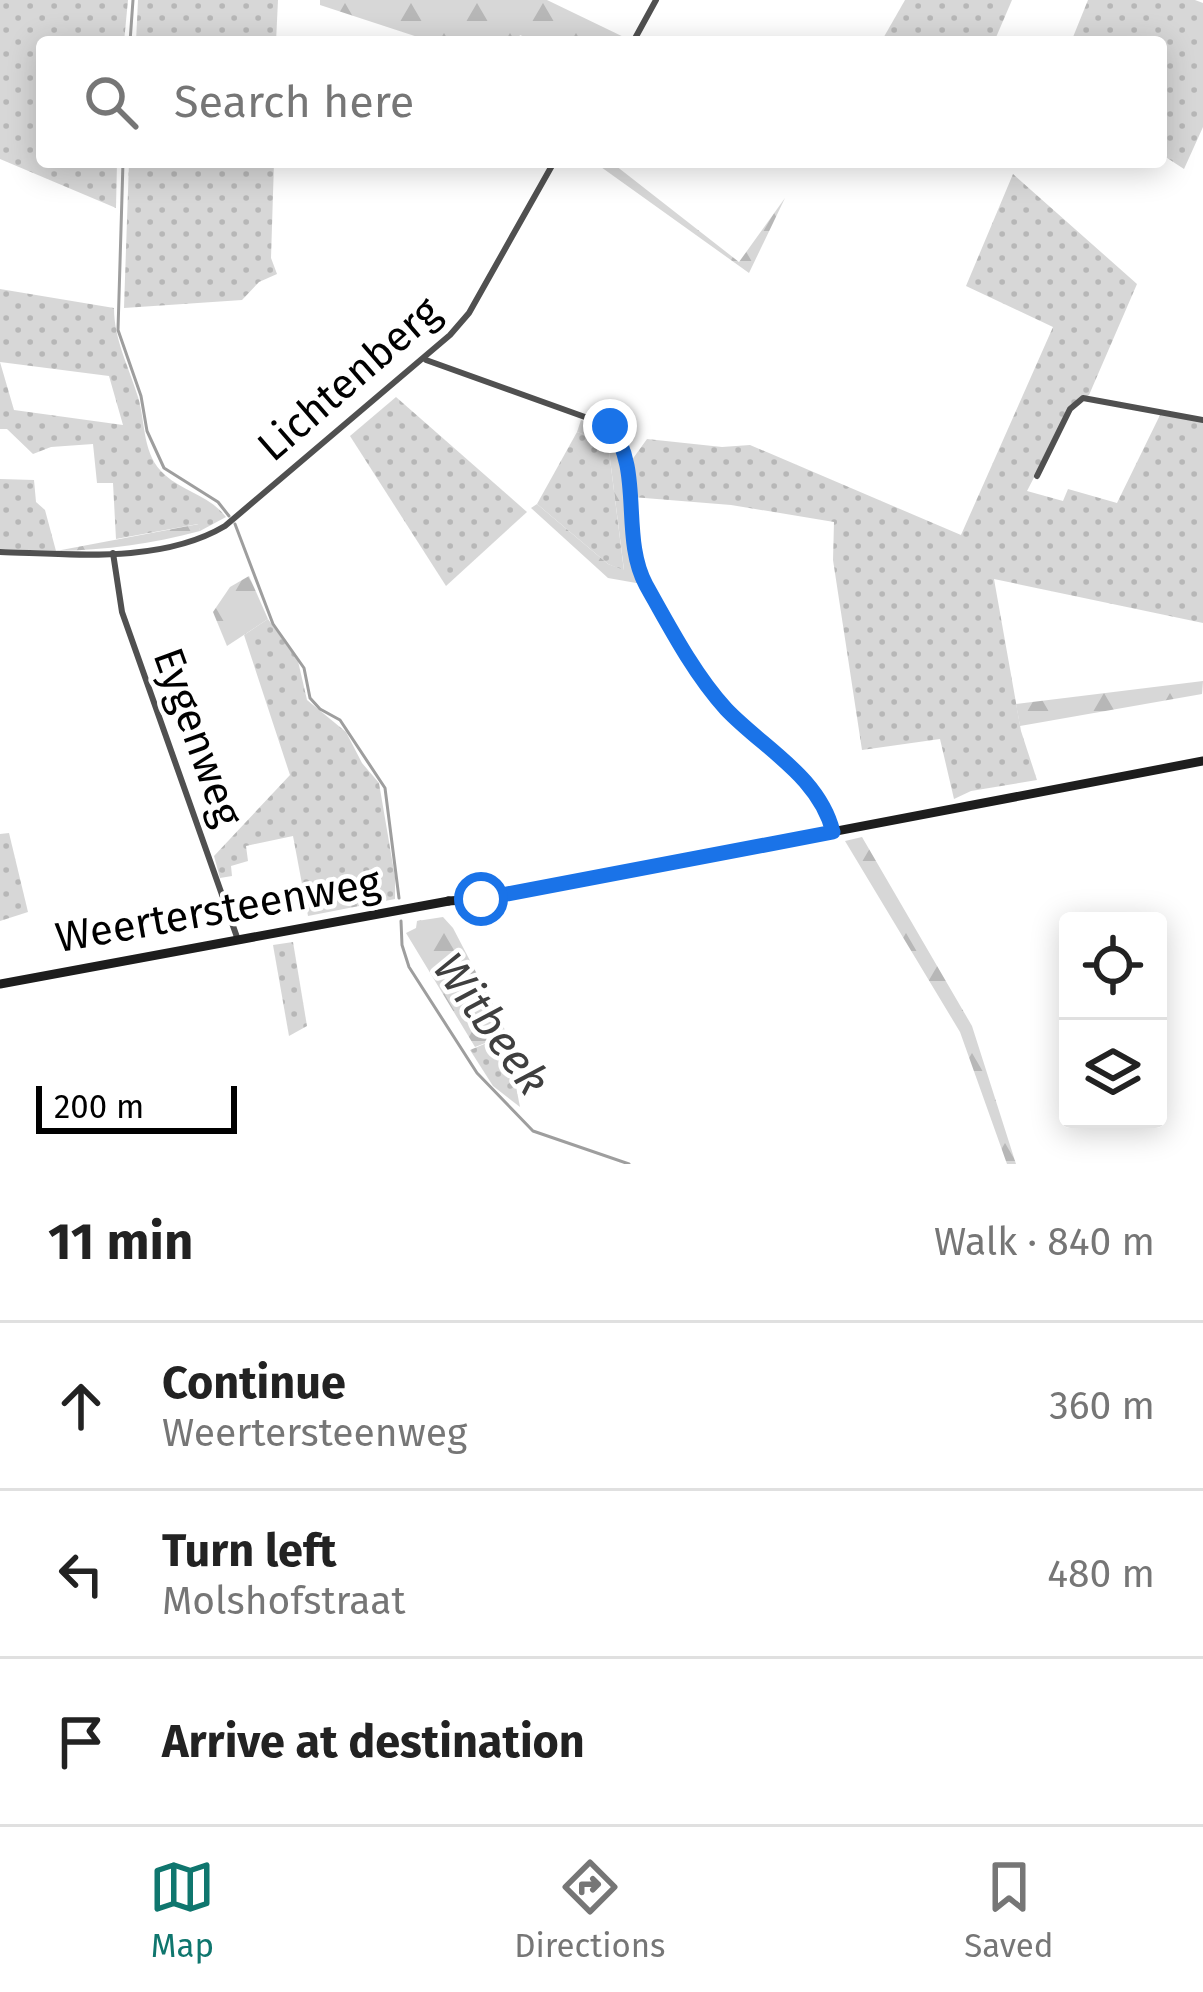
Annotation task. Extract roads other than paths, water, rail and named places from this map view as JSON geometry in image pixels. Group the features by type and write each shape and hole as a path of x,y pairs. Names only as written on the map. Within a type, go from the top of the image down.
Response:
{"main road":[{"name":"Weertersteenweg","path":"0,984 448,901 481,899 1203,761"}],"street":[{"path":"636,36 656,0"},
{"name":"Lichtenberg","path":"0,552 113,553 189,541 225,526 425,360 469,313 551,168"},
{"path":"425,360 610,426 624,452 635,552 644,582 710,689 801,776 827,814 833,832"},
{"path":"1037,476 1070,409 1083,398 1203,420"},
{"name":"Eygenweg","path":"113,553 122,612 238,940"}],"waterway":[{"name":"Witbeek","path":"130,36 133,0"},
{"name":"Witbeek","path":"123,168 118,330 141,396 147,431 164,468 218,502 229,516"},
{"path":"235,524 273,624 304,668 310,698 340,720 385,788 399,898"},
{"name":"Witbeek","path":"401,921 409,967 477,1073 533,1131 629,1164"}]}
